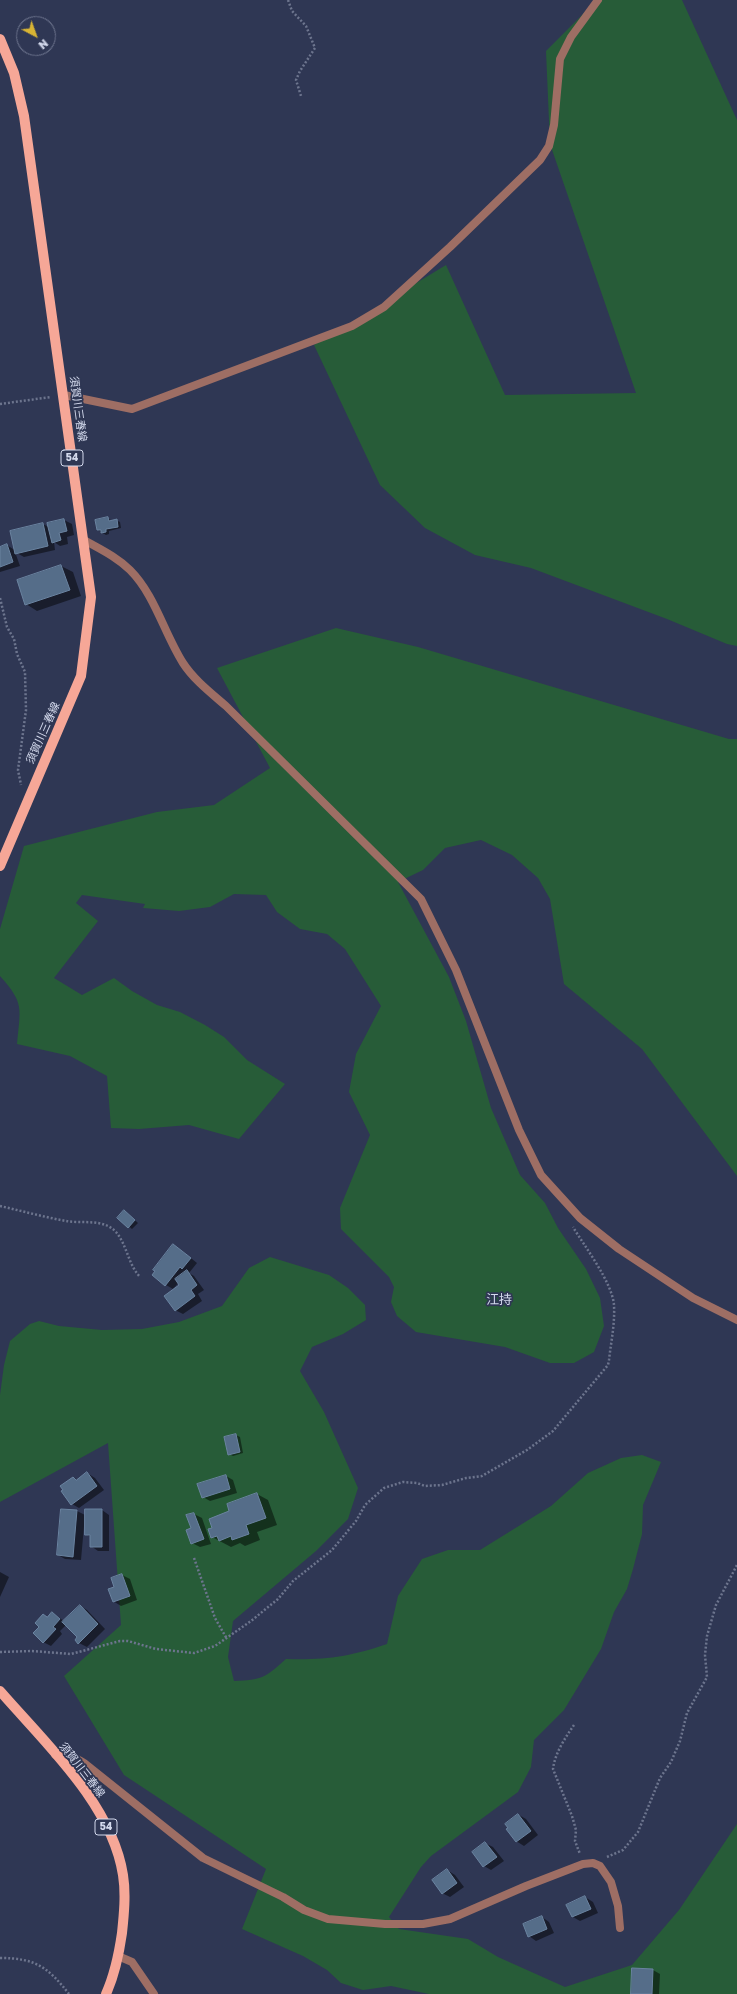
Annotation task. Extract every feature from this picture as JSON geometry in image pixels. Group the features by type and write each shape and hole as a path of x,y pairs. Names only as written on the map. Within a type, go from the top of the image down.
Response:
{"main road":[{"name":"須賀川三春線","path":"0,38 14,73 24,116 91,597 81,676 29,794 0,866"},
{"name":"須賀川三春線","path":"0,1691 79,1782 96,1808 109,1832 116,1850 123,1874 125,1889 124,1914 118,1956 106,1994"}],"street":[{"path":"64,395 132,409 352,326 384,307 450,247 540,160 549,146 554,125 560,59 571,36 598,0"},
{"path":"84,540 119,560 139,581 167,630 182,662 193,677 226,706 421,899 456,970 519,1130 541,1175 580,1218 620,1248 693,1298 737,1320"},
{"path":"55,1755 62,1753 71,1755 84,1763 203,1858 283,1897 304,1910 328,1919 385,1924 423,1924 450,1919 526,1886 583,1864 594,1863 600,1866 611,1882 618,1906 620,1928"},
{"path":"118,1956 132,1962 154,1994"}],"path":[{"path":"288,0 292,11 306,26 315,48 296,80 301,96"},
{"path":"0,404 64,395"},
{"path":"0,598 7,627 14,639 17,654 25,672 26,710 18,770 22,786 29,794"},
{"path":"0,1206 68,1222 94,1222 112,1228 117,1233 132,1266 140,1277"},
{"path":"0,1652 32,1651 71,1654 120,1641 128,1641 156,1649 194,1653 205,1650 227,1639 251,1622 278,1599 293,1581 332,1550 356,1521 365,1505 384,1488 404,1482 417,1483 425,1486 442,1485 466,1478 482,1476 536,1444 562,1421 608,1365 614,1324 614,1304 604,1277 572,1224"},
{"path":"194,1558 215,1618 227,1639"},
{"path":"600,1866 608,1855 623,1850 638,1832 660,1778 671,1762 680,1741 687,1713 707,1677 705,1655 707,1636 716,1605 737,1565"},
{"path":"574,1724 560,1748 553,1769 572,1816 576,1830 575,1841 583,1864"},
{"path":"0,1958 27,1961 45,1968 55,1977 69,1994"}],"green space":[{"path":"597,0 682,0 737,120 737,646 727,644 667,619 531,568 475,555 425,528 380,485 314,345 446,265 505,395 636,393 550,144 546,51"},
{"path":"336,628 418,647 729,739 737,739 737,1176 642,1049 564,984 550,899 538,878 512,855 481,840 445,848 423,870 398,882 449,977 466,1021 491,1108 520,1175 545,1203 558,1228 586,1269 600,1298 604,1326 594,1352 574,1363 550,1363 505,1347 416,1332 397,1316 391,1302 394,1287 389,1277 341,1229 340,1208 370,1135 349,1092 356,1054 381,1006 345,949 327,934 300,929 277,912 266,895 234,894 210,907 179,911 143,908 145,904 82,895 76,903 98,921 54,978 82,995 114,978 132,991 157,1005 180,1012 205,1025 224,1037 247,1060 285,1084 239,1139 189,1125 139,1129 111,1128 107,1076 70,1056 17,1044 20,1014 19,1007 14,993 0,976 0,929 24,846 157,812 214,805 270,768 217,668"},
{"path":"270,1257 329,1275 348,1288 365,1305 366,1320 343,1334 312,1347 300,1371 324,1412 358,1488 348,1519 316,1551 233,1621 228,1657 234,1681 251,1680 263,1677 286,1659 337,1657 361,1652 387,1644 398,1596 422,1559 448,1550 480,1550 551,1506 588,1473 621,1458 642,1455 661,1462 643,1505 642,1534 627,1589 614,1612 601,1649 564,1710 534,1740 531,1767 518,1792 431,1856 421,1867 389,1917 399,1929 468,1939 498,1957 565,1987 632,1965 679,1910 737,1824 737,1994 429,1994 391,1986 363,1990 341,1983 327,1970 303,1956 242,1929 266,1869 124,1775 64,1676 121,1625 108,1443 0,1502 0,1395 4,1365 10,1341 30,1324 39,1321 59,1326 102,1330 142,1329 179,1322 222,1306 249,1268"}],"building":[{"path":"108,517 109,521 117,519 118,527 106,529 106,532 101,533 101,530 97,530 95,520"},
{"path":"64,519 67,531 59,533 61,540 52,543 47,523"},
{"path":"43,523 48,546 15,554 10,531"},
{"path":"7,544 13,562 0,567 0,547"},
{"path":"61,565 70,590 25,605 17,580"},
{"path":"124,1210 135,1220 128,1228 117,1218"},
{"path":"173,1244 191,1258 182,1269 180,1267 165,1286 152,1275 155,1271 153,1270"},
{"path":"187,1270 197,1285 191,1290 195,1296 175,1311 164,1296 179,1285 175,1279"},
{"path":"236,1434 240,1452 228,1455 224,1437"},
{"path":"87,1472 97,1486 71,1505 61,1491 63,1490 60,1486 73,1477 76,1480"},
{"path":"226,1475 230,1489 202,1498 197,1484"},
{"path":"257,1493 266,1518 246,1525 249,1534 232,1540 231,1536 219,1541 217,1536 211,1538 208,1529 212,1528 209,1519 229,1511 227,1504"},
{"path":"61,1509 77,1510 73,1557 57,1555"},
{"path":"85,1509 102,1509 102,1547 90,1547 90,1535 85,1535"},
{"path":"194,1513 204,1539 191,1544 186,1530 191,1528 186,1515"},
{"path":"122,1574 130,1596 113,1602 108,1589 114,1587 111,1578"},
{"path":"80,1605 98,1624 78,1644 75,1640 77,1637 62,1622"},
{"path":"52,1612 60,1619 53,1627 56,1629 43,1643 33,1633 39,1627 35,1623 43,1614 47,1617"},
{"path":"518,1814 531,1831 516,1842 506,1829 508,1828 505,1824"},
{"path":"485,1842 497,1857 483,1867 472,1852"},
{"path":"447,1869 457,1883 442,1894 432,1880"},
{"path":"585,1896 591,1909 572,1917 566,1905"},
{"path":"542,1916 547,1929 528,1937 523,1924"},
{"path":"632,1968 653,1969 652,1994 631,1994"}],"district":[{"name":"江持","path":"499,1300"}]}
